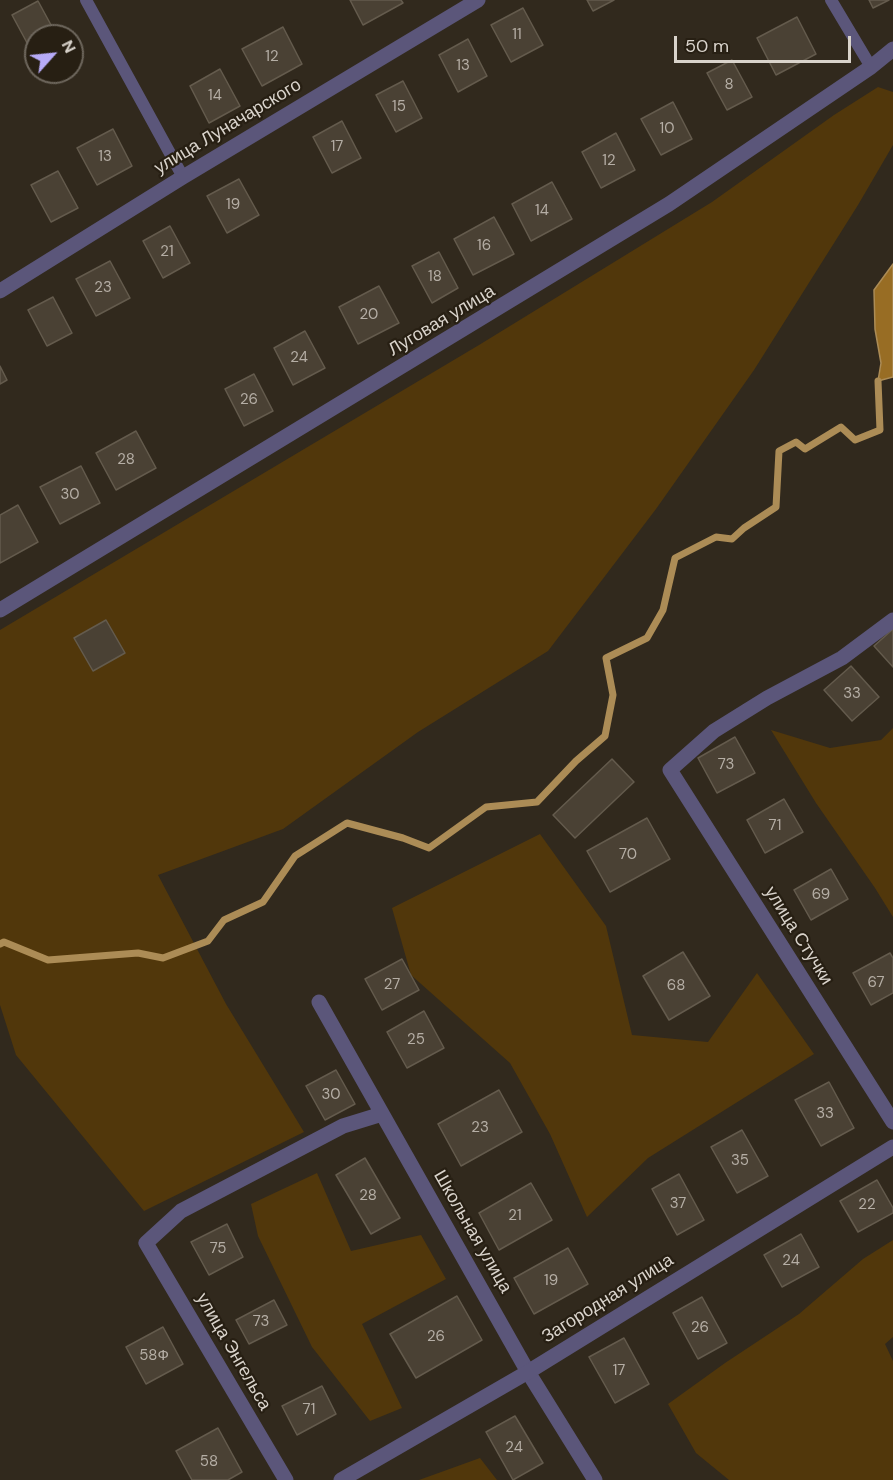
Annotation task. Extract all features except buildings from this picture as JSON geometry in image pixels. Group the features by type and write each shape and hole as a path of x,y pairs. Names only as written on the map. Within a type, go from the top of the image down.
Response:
{"street":[{"name":"улица Луначарского","path":"0,291 183,177 478,0"},
{"name":"Луговая улица","path":"0,610 669,204 871,67 893,49"},
{"name":"улица Стучки","path":"893,620 842,658 767,698 714,730 670,770 893,1122"},
{"name":"Школьная улица","path":"319,1002 528,1372 595,1480"},
{"name":"улица Энгельса","path":"286,1480 146,1243 181,1211 343,1126 382,1114"},
{"name":"Загородная улица","path":"341,1480 528,1372 893,1147"}],"lane":[{"path":"86,0 183,177"},
{"path":"831,0 871,67"}],"shaded area":[{"path":"878,87 893,92 893,145 858,205 754,370 656,509 548,651 418,732 283,829 158,875 226,1004 304,1132 144,1211 16,1055 0,1005 0,630 479,345 712,202 834,115"},
{"path":"893,264 893,377 878,381 881,363 875,329 874,290"},
{"path":"893,728 893,917 816,803 771,730 830,748 881,740"},
{"path":"540,834 606,926 632,1035 708,1042 757,973 814,1054 648,1158 587,1217 550,1134 510,1063 411,975 392,908"},
{"path":"317,1173 351,1251 421,1235 446,1279 362,1324 402,1408 370,1421 312,1347 258,1236 251,1204"},
{"path":"893,1240 893,1337 885,1344 893,1361 893,1480 729,1480 696,1453 668,1404 799,1314 863,1259"},
{"path":"480,1458 497,1480 419,1480"}],"waterway":[{"path":"0,944 4,942 48,960 138,953 163,958 208,941 224,920 263,902 295,856 347,823 403,838 429,848 486,807 537,802 576,761 605,736 613,695 606,658 647,638 663,610 675,558 716,537 732,539 744,528 776,507 779,451 796,442 805,449 841,427 855,440 880,430 878,381"}]}
